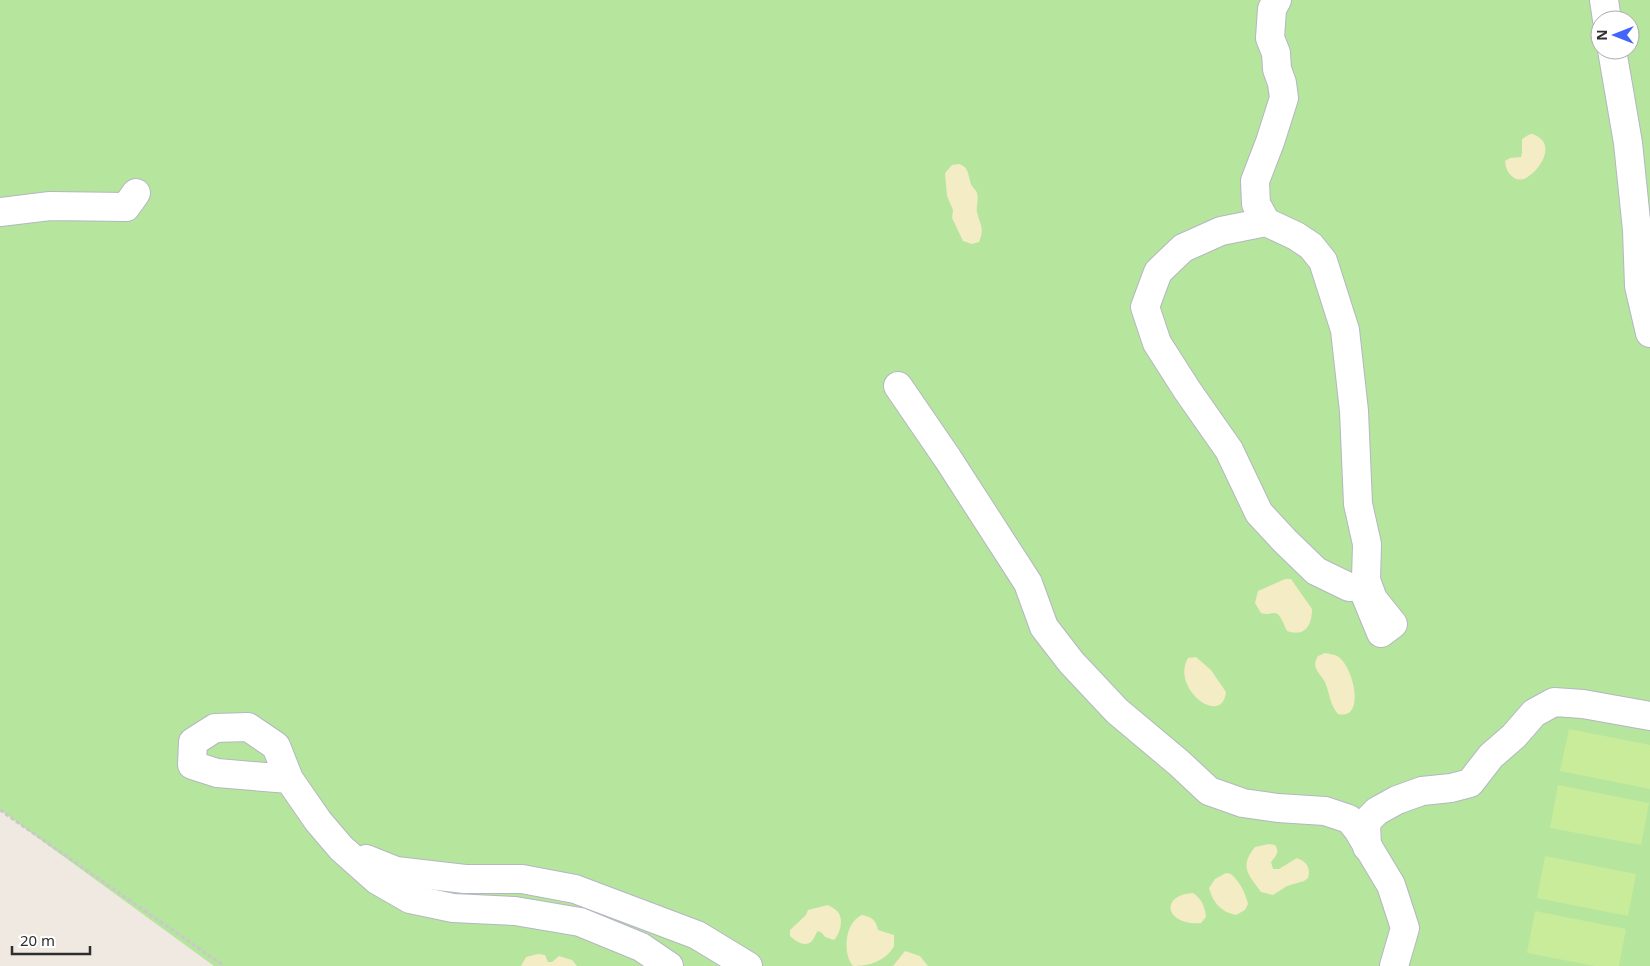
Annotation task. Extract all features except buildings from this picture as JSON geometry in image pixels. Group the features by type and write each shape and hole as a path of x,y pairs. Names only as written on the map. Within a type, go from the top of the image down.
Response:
{"lane":[{"path":"1266,222 1221,231 1184,248 1158,272 1145,307 1157,343 1229,450 1259,513 1316,571 1349,587 1362,587 1381,633 1393,624 1373,599 1366,580 1367,544 1358,504 1354,411 1345,330 1323,261 1311,246 1296,236 1266,222 1256,204 1254,181 1270,142 1284,98 1282,83 1277,69 1276,53 1270,38 1272,9 1277,0"},
{"path":"1614,60 1628,143 1637,230 1639,286 1650,333"},
{"path":"0,212 50,206 126,207 136,193"},
{"path":"898,386 948,459 1028,583 1044,627 1071,662 1117,710 1209,791 1243,803 1278,808 1325,811 1349,819 1359,818 1397,800 1422,791 1451,788 1470,782 1491,756 1514,736 1534,713 1554,702 1583,704 1650,716"},
{"path":"289,779 318,821 341,848 377,880 410,899 453,908 515,911 580,922 641,947 670,966"},
{"path":"1367,847 1366,822 1377,811"},
{"path":"1349,819 1358,830 1391,885 1405,928 1394,966"},
{"path":"341,848 396,871 464,879 522,879 575,890 697,935 748,966"}],"path":[{"path":"0,810 224,966"}],"green space":[{"path":"0,0 1650,0 1650,966 214,966 0,810"},
{"path":"1569,729 1650,745 1650,789 1560,771"},
{"path":"1558,785 1649,803 1641,845 1550,828"},
{"path":"1545,856 1636,874 1628,916 1537,898"},
{"path":"1535,911 1626,929 1619,966 1595,966 1527,953"}],"sand":[{"path":"1530,134 1541,139 1544,144 1545,155 1531,175 1518,179 1511,176 1505,161 1510,158 1521,157 1522,139"},
{"path":"952,165 963,165 967,170 972,186 978,195 977,212 982,233 979,242 972,244 963,241 952,218 953,210 947,196 945,173"},
{"path":"1285,579 1291,579 1312,609 1309,625 1303,631 1287,631 1277,614 1261,613 1255,603 1258,591"},
{"path":"1325,653 1337,656 1343,661 1352,680 1355,701 1352,709 1347,714 1338,714 1335,711 1325,683 1316,668 1315,663 1318,656"},
{"path":"1196,657 1211,670 1226,692 1222,702 1216,706 1207,705 1199,700 1191,691 1186,681 1184,670 1188,658"},
{"path":"1269,844 1275,845 1277,850 1276,856 1271,862 1273,869 1279,869 1297,858 1307,866 1309,871 1308,878 1287,886 1273,895 1261,892 1249,875 1246,865 1255,847"},
{"path":"1226,873 1231,874 1240,884 1248,904 1245,910 1236,915 1226,912 1218,906 1209,888 1215,879"},
{"path":"1193,893 1201,901 1205,910 1206,917 1201,923 1189,923 1180,920 1171,910 1171,904 1175,899 1182,895"},
{"path":"828,905 837,911 841,919 839,931 834,940 825,937 818,931 812,941 805,944 794,940 790,936 790,930 806,915 808,910"},
{"path":"862,915 873,920 878,930 894,935 894,946 882,959 876,962 853,966 847,954 847,938 852,924"},
{"path":"905,951 920,956 928,966 893,966"},
{"path":"538,954 545,955 548,962 552,962 559,956 572,960 577,966 521,966 526,957"}]}
